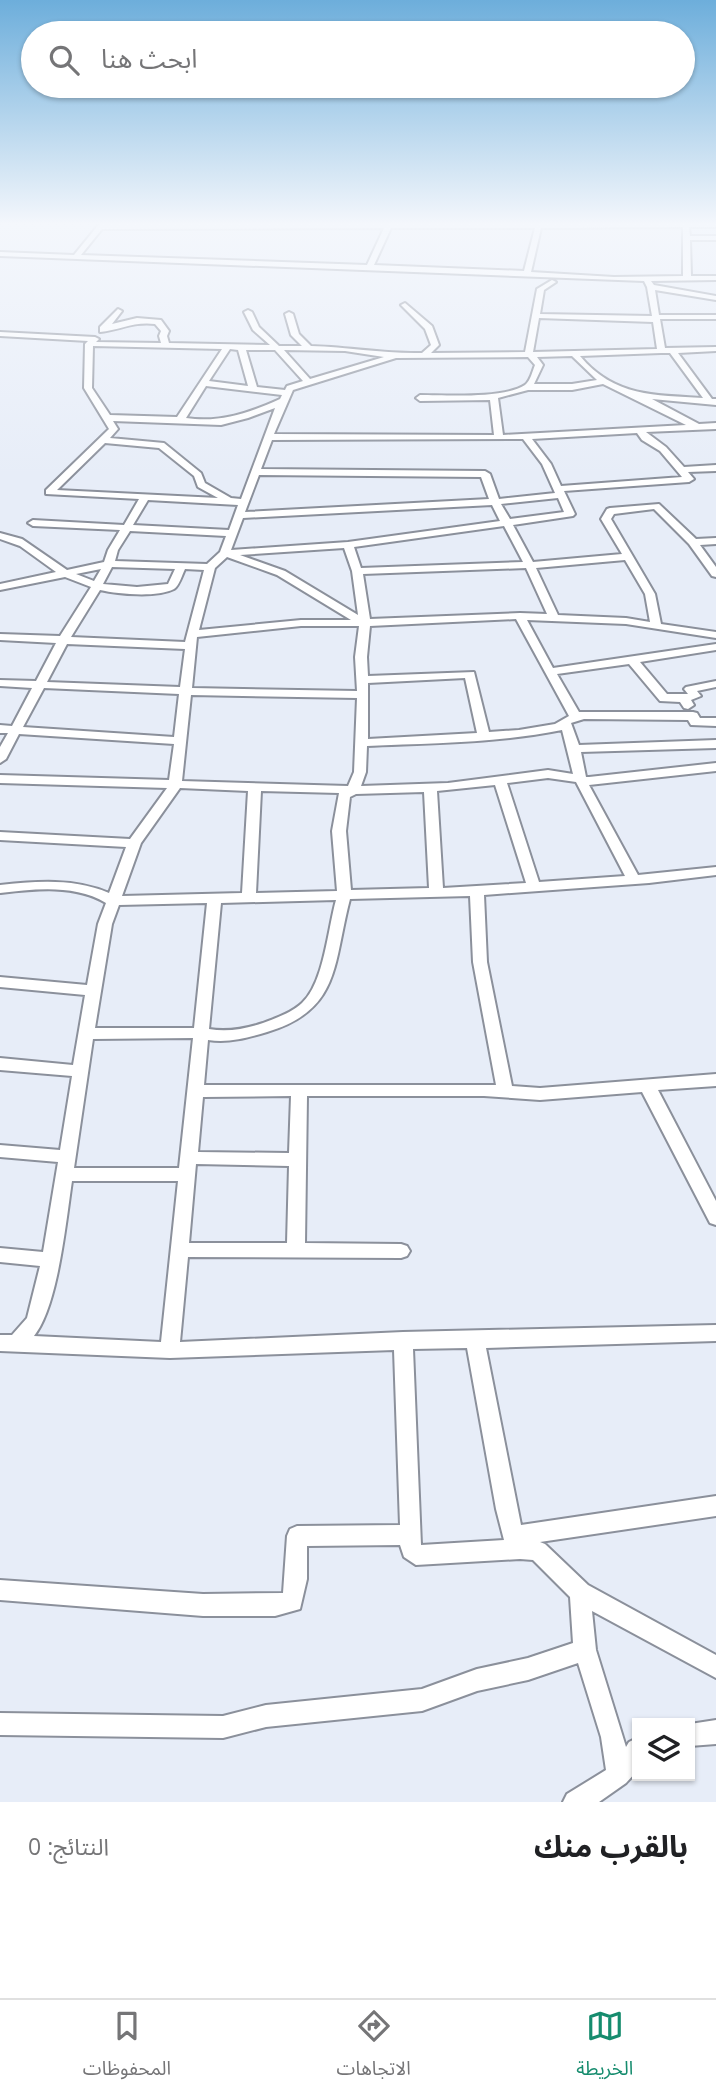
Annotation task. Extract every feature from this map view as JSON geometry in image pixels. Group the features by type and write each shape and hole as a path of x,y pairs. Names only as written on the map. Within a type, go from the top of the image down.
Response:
{"street":[{"path":"407,307 429,328 435,345 426,354"},
{"path":"529,353 538,307"},
{"path":"654,307 661,351"},
{"path":"118,311 92,341 88,388 114,429 49,492 244,502"},
{"path":"248,312 256,328 309,383"},
{"path":"289,314 295,335 308,347"},
{"path":"536,316 651,320 656,317 716,317"},
{"path":"103,329 128,322 159,322 165,331 163,336 166,345"},
{"path":"0,334 166,345 345,349 394,356 716,349"},
{"path":"180,421 228,346"},
{"path":"205,383 253,388 241,346"},
{"path":"672,350 713,402"},
{"path":"527,387 534,379 539,365 529,353"},
{"path":"573,354 584,369 625,394 713,402"},
{"path":"9,1343 35,1321 51,1260 105,924 134,843 175,786 192,640 210,567 225,553 268,438 290,388 394,356"},
{"path":"420,398 494,397 527,387 572,387 604,382"},
{"path":"205,383 285,397"},
{"path":"635,396 697,427 716,433"},
{"path":"107,418 180,421 202,425 229,423 285,397"},
{"path":"494,397 499,437"},
{"path":"268,438 499,437 716,426"},
{"path":"239,516 495,502 558,492 689,479 663,449 645,438 640,431"},
{"path":"225,553 348,545 570,514 546,464 524,436"},
{"path":"102,440 161,445 198,475 201,485 232,501"},
{"path":"681,470 716,468"},
{"path":"255,472 485,474 495,502 530,565 554,618"},
{"path":"0,759 63,640 146,496"},
{"path":"656,627 650,594 606,519 610,511 656,506 693,542 716,574"},
{"path":"33,523 232,533"},
{"path":"0,536 26,543 66,574 97,585 143,593 172,586 181,567"},
{"path":"693,542 716,541"},
{"path":"86,1034 203,1033 226,1036 263,1029 298,1013 314,1000 334,942 344,895 340,831 344,795 353,790 359,772 361,657 365,624 357,571 348,545"},
{"path":"225,553 281,573 365,624"},
{"path":"357,571 530,565 628,557"},
{"path":"0,587 108,564 210,567"},
{"path":"520,616 571,719 580,779 634,880"},
{"path":"0,637 192,640 301,623 365,624 520,616 626,621 716,635"},
{"path":"550,672 716,647"},
{"path":"631,659 664,698 695,696 690,689 716,684"},
{"path":"0,683 186,691 362,687 470,674 484,737"},
{"path":"684,698 695,722 716,722"},
{"path":"361,743 484,737 559,727 583,715 694,716"},
{"path":"0,729 180,741"},
{"path":"574,748 716,744"},
{"path":"0,779 353,790 500,782 548,774 589,781 716,767"},
{"path":"500,782 534,887"},
{"path":"430,787 436,892"},
{"path":"249,897 255,788"},
{"path":"0,836 134,843"},
{"path":"0,889 58,886 104,893 113,901 477,891 634,880 716,871"},
{"path":"477,891 480,962 505,1092"},
{"path":"170,1350 203,1033 214,898"},
{"path":"0,982 93,992"},
{"path":"0,1064 80,1071"},
{"path":"195,1091 540,1094 716,1080"},
{"path":"648,1087 716,1219"},
{"path":"296,1251 299,1091"},
{"path":"0,1151 66,1166 188,1167 298,1160"},
{"path":"180,1250 401,1251"},
{"path":"0,1255 51,1260"},
{"path":"9,1343 71,1349 170,1350 403,1340 716,1333"},
{"path":"403,1340 409,1535 411,1550 416,1555 517,1543 716,1506"},
{"path":"475,1340 517,1543"},
{"path":"0,1590 203,1605 275,1605 292,1602 296,1579 296,1536 409,1535"},
{"path":"517,1543 538,1551 580,1592 716,1667"},
{"path":"580,1592 585,1650 613,1737 618,1775"},
{"path":"0,1724 223,1727 266,1716 422,1700 477,1680 528,1669 585,1650"},
{"path":"695,1734 716,1732"},
{"path":"575,1802 618,1775 632,1760"}]}
